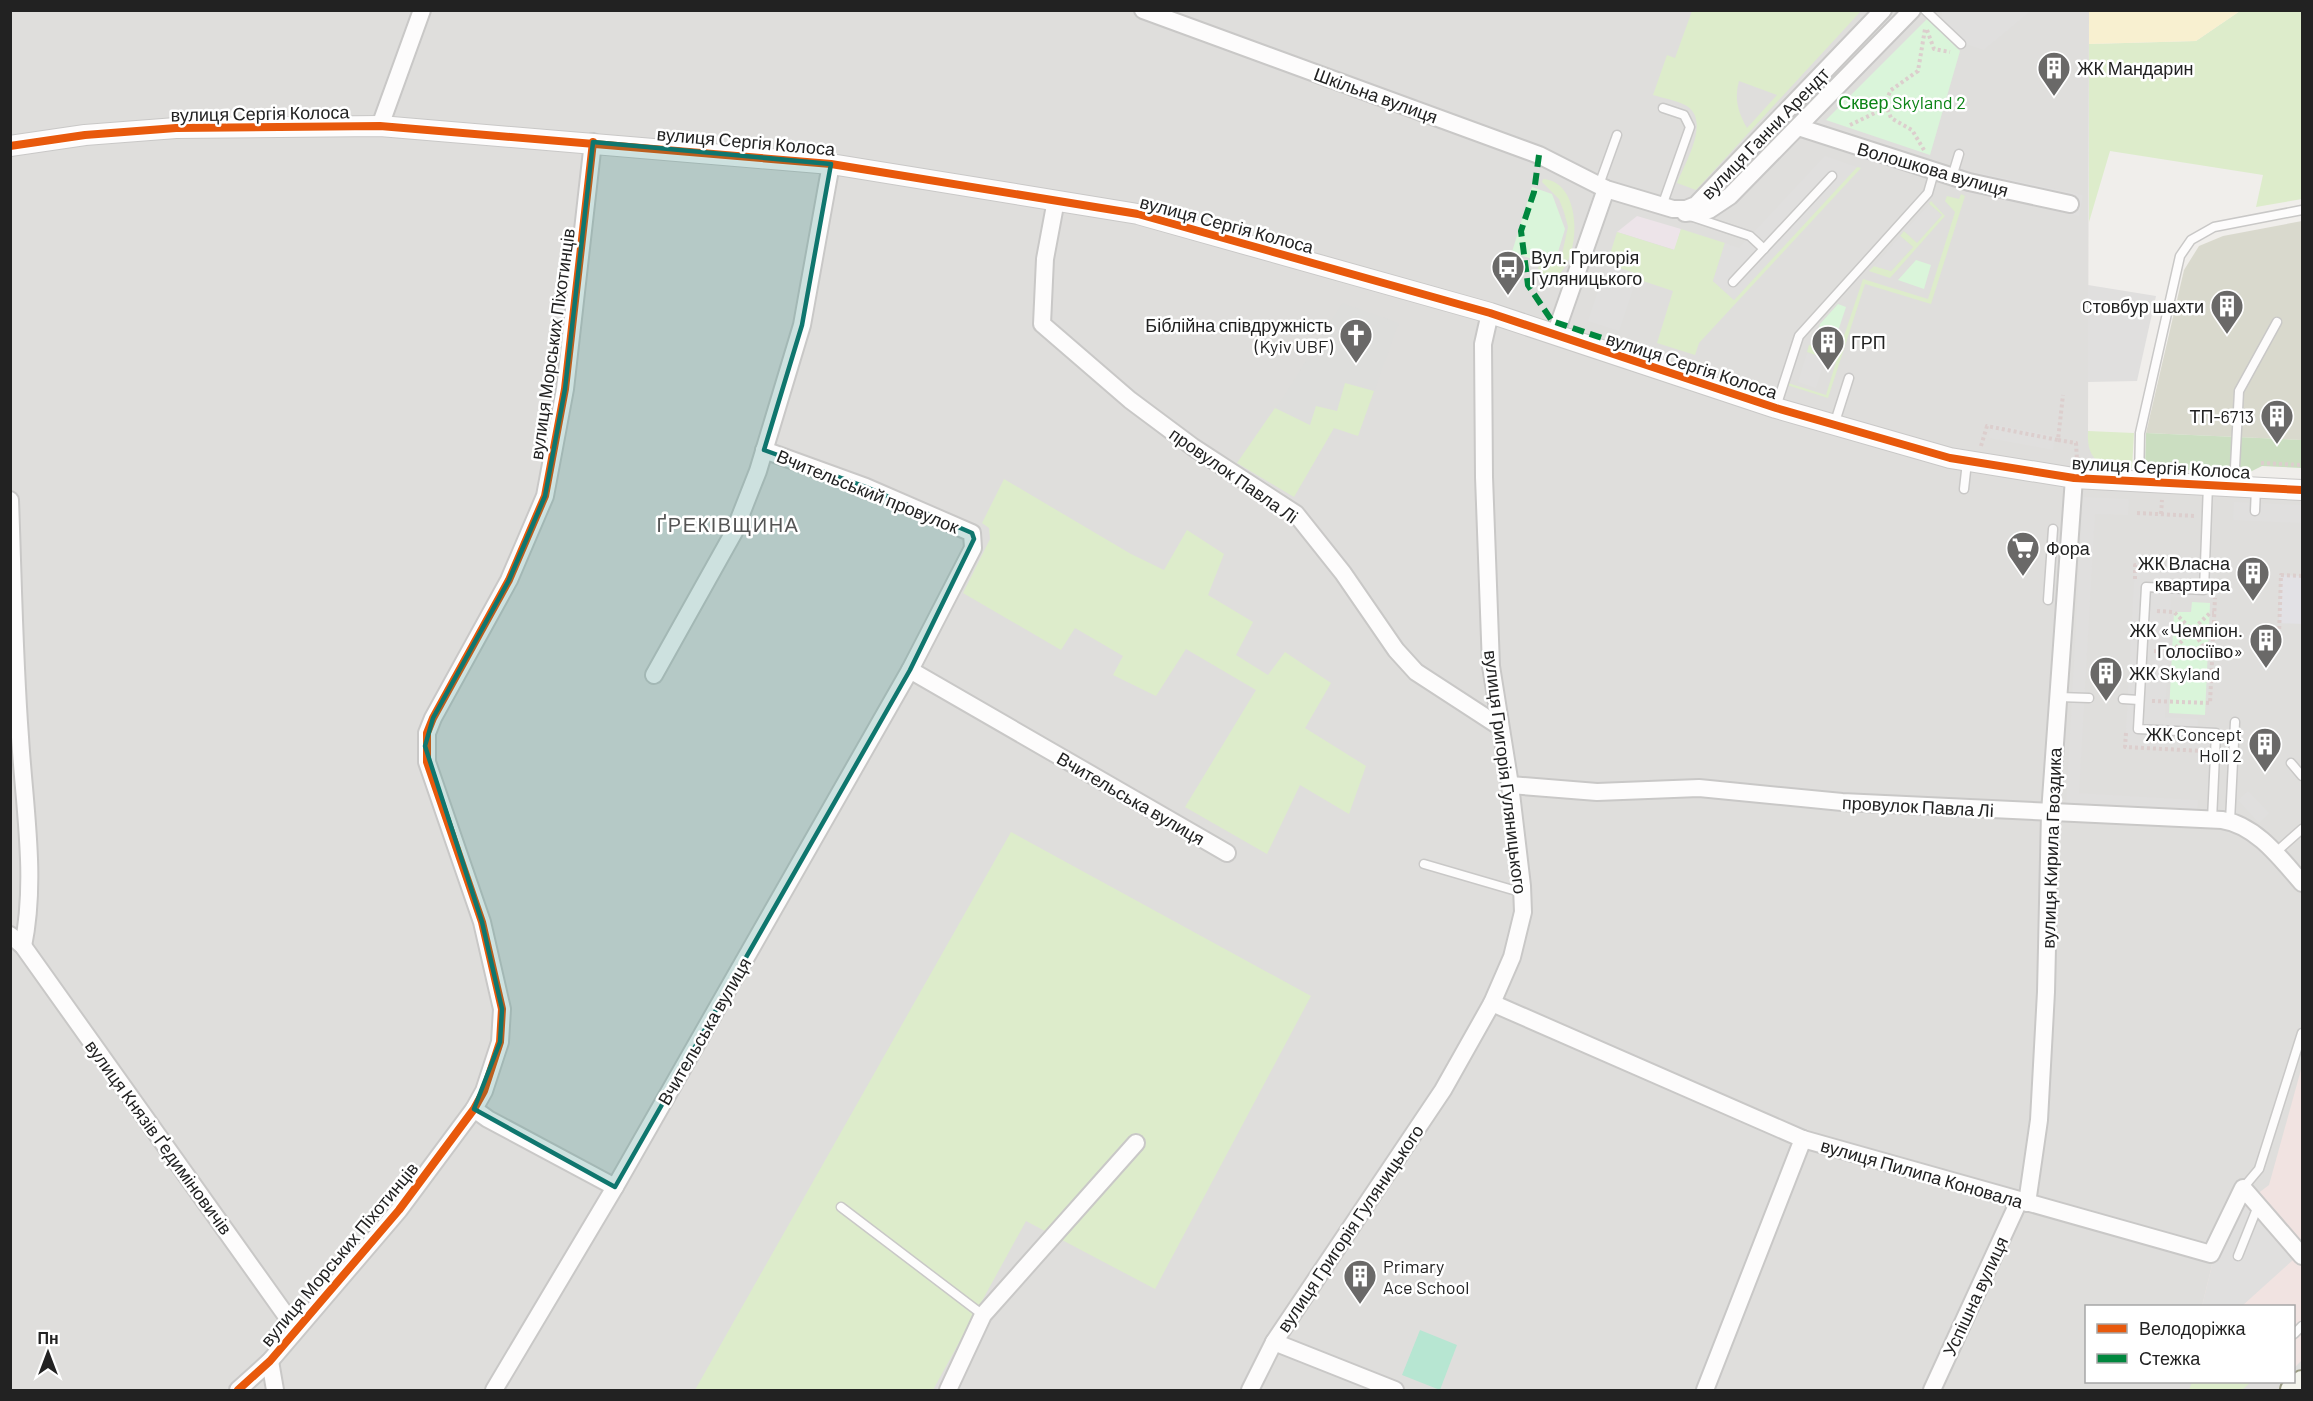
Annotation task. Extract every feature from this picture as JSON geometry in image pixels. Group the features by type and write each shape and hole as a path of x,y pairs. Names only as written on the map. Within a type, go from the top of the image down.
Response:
{"main road":[{"path":"2292,1390 2302,1382"}],"street":[{"path":"380,126 422,10"},
{"name":"Шкільна вулиця","path":"1143,10 1175,16 1539,155 1602,187"},
{"name":"вулиця Ганни Арендт","path":"1602,187 1664,207 1686,209 1698,203 1883,10"},
{"path":"1664,207 1696,213 1723,202 1912,10"},
{"name":"вулиця Сергія Колоса","path":"10,146 85,135 176,128 380,126 593,142 831,164 1138,214 1490,314 1834,425 1973,456 2075,478 2302,490"},
{"name":"Волошкова вулиця","path":"1798,127 1931,165 1952,178 2070,204"},
{"name":"вулиця Морських Піхотинців","path":"238,1390 270,1361 399,1210 474,1109 484,1090 496,1054 502,1009 482,922 427,762 425,746 433,718 509,580 545,496 565,389 593,142"},
{"name":"Вчительський провулок","path":"654,675 734,532 764,450 802,325 831,164"},
{"path":"1555,335 1602,187"},
{"name":"провулок Павла Лі","path":"1056,200 1045,259 1042,324 1139,407 1193,447 1296,514 1343,573 1396,650 1416,672 1499,726"},
{"name":"вулиця Григорія Гуляницького","path":"1250,1390 1274,1342 1443,1090 1492,1003 1512,957 1523,912 1510,785 1491,666 1484,477 1483,344 1490,314"},
{"name":"Вчительський провулок","path":"764,450 866,487 972,533"},
{"name":"вулиця Кирила Гвоздика","path":"2023,1202 2039,1120 2046,992 2050,813 2075,478"},
{"name":"вулиця Князів Ґедиміновичів","path":"10,500 16,680 28,862 26,930 17,941 296,1328"},
{"name":"Вчительська вулиця","path":"494,1390 615,1187 910,670 973,548 972,533"},
{"name":"Вчительська вулиця","path":"910,670 1227,853"},
{"name":"провулок Павла Лі","path":"1510,785 1597,792 1699,788 1842,802 2230,821 2245,828 2302,880"},
{"name":"вулиця Пилипа Коновала","path":"1492,1003 1803,1139 2211,1254 2243,1188"},
{"path":"474,1109 615,1187"},
{"path":"1705,1390 1803,1139"},
{"path":"948,1390 983,1315 1136,1143"},
{"path":"2243,1188 2302,1256"},
{"name":"Успішна вулиця","path":"1932,1390 2023,1202"},
{"name":"вулиця Григорія Гуляницького","path":"1274,1342 1395,1390"},
{"name":"вулиця Морських Піхотинців","path":"270,1361 275,1390"}],"lane":[{"path":"1927,13 1961,44"},
{"path":"1663,108 1684,115 1690,127 1664,207 1750,236 1764,249"},
{"path":"1602,187 1617,135"},
{"path":"1952,178 1959,154"},
{"path":"1776,408 1799,336 1928,193 1931,165"},
{"path":"1732,282 1832,176"},
{"path":"2139,482 2140,433 2180,256 2191,240 2214,227 2302,210"},
{"path":"2234,486 2239,392 2277,322"},
{"path":"1834,425 1849,378"},
{"path":"1964,489 1973,456"},
{"path":"2208,485 2204,590 2145,587 2138,729 2216,733 2212,820"},
{"path":"2256,488 2256,511"},
{"path":"2048,600 2053,530"},
{"path":"2051,564 2068,566"},
{"path":"2059,697 2089,698"},
{"path":"2126,699 2139,700"},
{"path":"2230,821 2235,722"},
{"path":"2291,764 2302,776"},
{"path":"2275,853 2302,829"},
{"path":"1424,864 1513,890 1522,886"},
{"path":"2243,1188 2259,1169 2302,1033"},
{"path":"2238,1256 2258,1205"},
{"path":"840,1207 983,1315"}],"path":[{"path":"1843,128 1878,112 1891,90 1918,71 1923,56 1927,13"},
{"path":"1885,103 1890,117 1912,130 1931,165"},
{"path":"2058,440 2063,394"},
{"path":"1973,456 1987,426 2076,443 2075,478"},
{"path":"2261,462 2302,465"},
{"path":"2161,514 2162,496"},
{"path":"2137,513 2207,516"},
{"path":"2134,587 2135,565 2200,568"},
{"path":"2279,635 2281,575 2302,576"},
{"path":"2139,700 2210,703 2215,592"},
{"path":"2174,612 2188,627 2194,628"},
{"path":"2194,628 2210,613 2214,614"},
{"path":"2172,652 2188,634 2188,627"},
{"path":"2194,628 2195,634 2208,654 2212,655"},
{"path":"2188,634 2195,634"},
{"path":"2126,699 2125,747 2209,751"}],"highlighted area":[{"path":"593,142 831,164 802,325 764,450 866,487 972,533 974,539 910,670 615,1187 474,1109 500,1042 502,1009 482,922 425,746 433,718 509,580 545,496 565,389"}],"shaded area":[{"path":"10,11 2089,11 2088,438 2098,461 2105,467 2104,480 2075,478 2050,813 2230,821 2302,883 2302,1382 2292,1390 11,1390"},
{"path":"1942,11 2031,11 1984,50 1966,44 1942,22"},
{"path":"1825,156 1857,167 1734,300 1713,281 1725,243 1739,248"},
{"path":"1975,172 2083,195 2079,216 1970,193"},
{"path":"1929,204 1942,215 1917,243 1904,231"},
{"path":"1637,216 1681,229 1675,250 1617,232"},
{"path":"2302,221 2302,440 2146,433 2184,270 2199,246 2223,236"},
{"path":"1900,236 1913,247 1891,271 1874,266"},
{"path":"1607,264 1638,274 1619,331 1588,321"},
{"path":"2088,285 2156,296 2137,381 2088,382"},
{"path":"1342,303 1399,323 1358,436 1334,428 1294,497 1237,463 1284,396"},
{"path":"1807,353 1825,359 1816,388 1798,382"},
{"path":"1991,424 2055,436 2053,450 1989,438"},
{"path":"2079,486 2302,496 2302,873 2262,828 2238,815 2059,808"},
{"path":"2083,497 2129,499 2128,515 2095,514 2079,793 2198,800 2197,813 2066,807"},
{"path":"2234,502 2302,505 2302,523 2233,520"},
{"path":"2135,565 2213,569 2211,599 2171,597 2165,717 2198,719 2197,735 2210,735 2209,751 2125,747"},
{"path":"2281,575 2302,576 2302,624 2279,623"},
{"path":"2248,791 2269,813 2259,823 2238,800"},
{"path":"2302,1066 2302,1360 2295,1367 2295,1305 2202,1305 2212,1265 2244,1204 2269,1185"},
{"path":"2244,1204 2293,1260 2243,1305 2202,1305 2212,1265"}],"green space":[{"path":"1692,11 1861,11 1696,190 1677,183 1694,142 1696,120 1693,112 1681,103 1653,95 1667,55 1675,58","holes":["1739,81 1777,95 1747,128 1738,105"]},
{"path":"2240,11 2302,11 2302,199 2256,207 2263,175 2110,151 2089,222 2089,44 2196,41"},
{"name":"Сквер Skyland 2","path":"1927,19 1960,51 1930,155 1826,120"},
{"path":"1857,167 1861,168 1699,343 1695,355 1657,343 1673,291 1637,279 1638,275 1607,264 1617,232 1674,250 1681,229 1725,243 1713,281 1734,300"},
{"path":"1543,179 1556,183 1566,193 1572,208 1574,224 1569,258 1562,272 1551,281 1542,278 1538,268 1545,260 1562,254 1568,227 1559,199 1542,182"},
{"path":"1532,187 1552,194 1565,229 1558,252 1541,255 1538,261 1512,252"},
{"path":"1961,194 1965,196 1931,304 1865,284 1828,398 1787,385 1788,383 1826,395 1836,362 1807,352 1809,345 1838,354 1863,279 1928,299 1955,212 1945,201 1947,196 1959,199"},
{"path":"1931,201 1945,216 1890,278 1869,271 1874,266 1891,271 1913,247 1900,236 1904,231 1917,242 1942,215 1929,204"},
{"path":"1916,260 1931,265 1924,289 1898,280"},
{"path":"1838,304 1846,307 1833,346 1815,340 1820,324"},
{"path":"1345,383 1374,391 1358,436 1334,428 1294,497 1237,463 1275,408 1310,425 1316,406 1337,411"},
{"path":"2088,431 2134,433 2132,468 2113,467 2099,462 2090,451"},
{"path":"2146,433 2302,440 2302,468 2262,466 2248,473 2145,468"},
{"path":"1004,479 1131,554 1164,570 1187,530 1224,554 1208,595 1253,622 1236,655 1268,675 1285,652 1331,683 1305,728 1366,766 1349,814 1300,785 1267,854 1185,807 1256,690 1186,649 1156,696 1113,675 1123,656 1075,628 1061,650 963,593 990,539 989,528 982,523"},
{"path":"2192,602 2210,603 2205,715 2169,713 2174,612 2191,612"},
{"path":"1011,832 1311,996 1155,1289 1026,1221 933,1390 695,1390"},
{"path":"1420,1330 1457,1345 1440,1390 1402,1375"},
{"path":"2192,1383 2250,1383 2242,1390 2189,1390"}],"sand":[{"path":"2089,10 2240,11 2196,41 2089,44"}],"marked path":[{"path":"1539,155 1534,192 1521,231 1528,285 1552,321 1608,340"}],"cycle path":[{"path":"10,146 85,135 176,128 380,126 831,164 1138,214 1490,313 1776,408 1950,458 2074,478 2302,490"},
{"path":"238,1390 270,1361 399,1210 474,1109 484,1091 500,1042 502,1009 482,922 427,762 427,733 509,580 545,496 565,389 593,142"}],"place":[{"name":"ЖК Мандарин","path":"2054,97"},
{"name":"Вул. Григорія Гуляницького","path":"1508,296"},
{"name":"Cтовбур шахти","path":"2227,335"},
{"name":"Біблійна співдружність (Kyiv UBF)","path":"1356,364"},
{"name":"ГРП","path":"1828,371"},
{"name":"ТП-6713","path":"2277,445"},
{"name":"Фора","path":"2023,577"},
{"name":"ЖК Власна квартира","path":"2253,602"},
{"name":"ЖК «Чемпіон. Голосіїво»","path":"2266,669"},
{"name":"ЖК Skyland","path":"2106,702"},
{"name":"ЖК Concept Holl 2","path":"2265,773"},
{"name":"Primary Ace School","path":"1360,1305"}],"district":[{"name":"ҐРЕКІВЩИНА","path":"728,524"}]}
